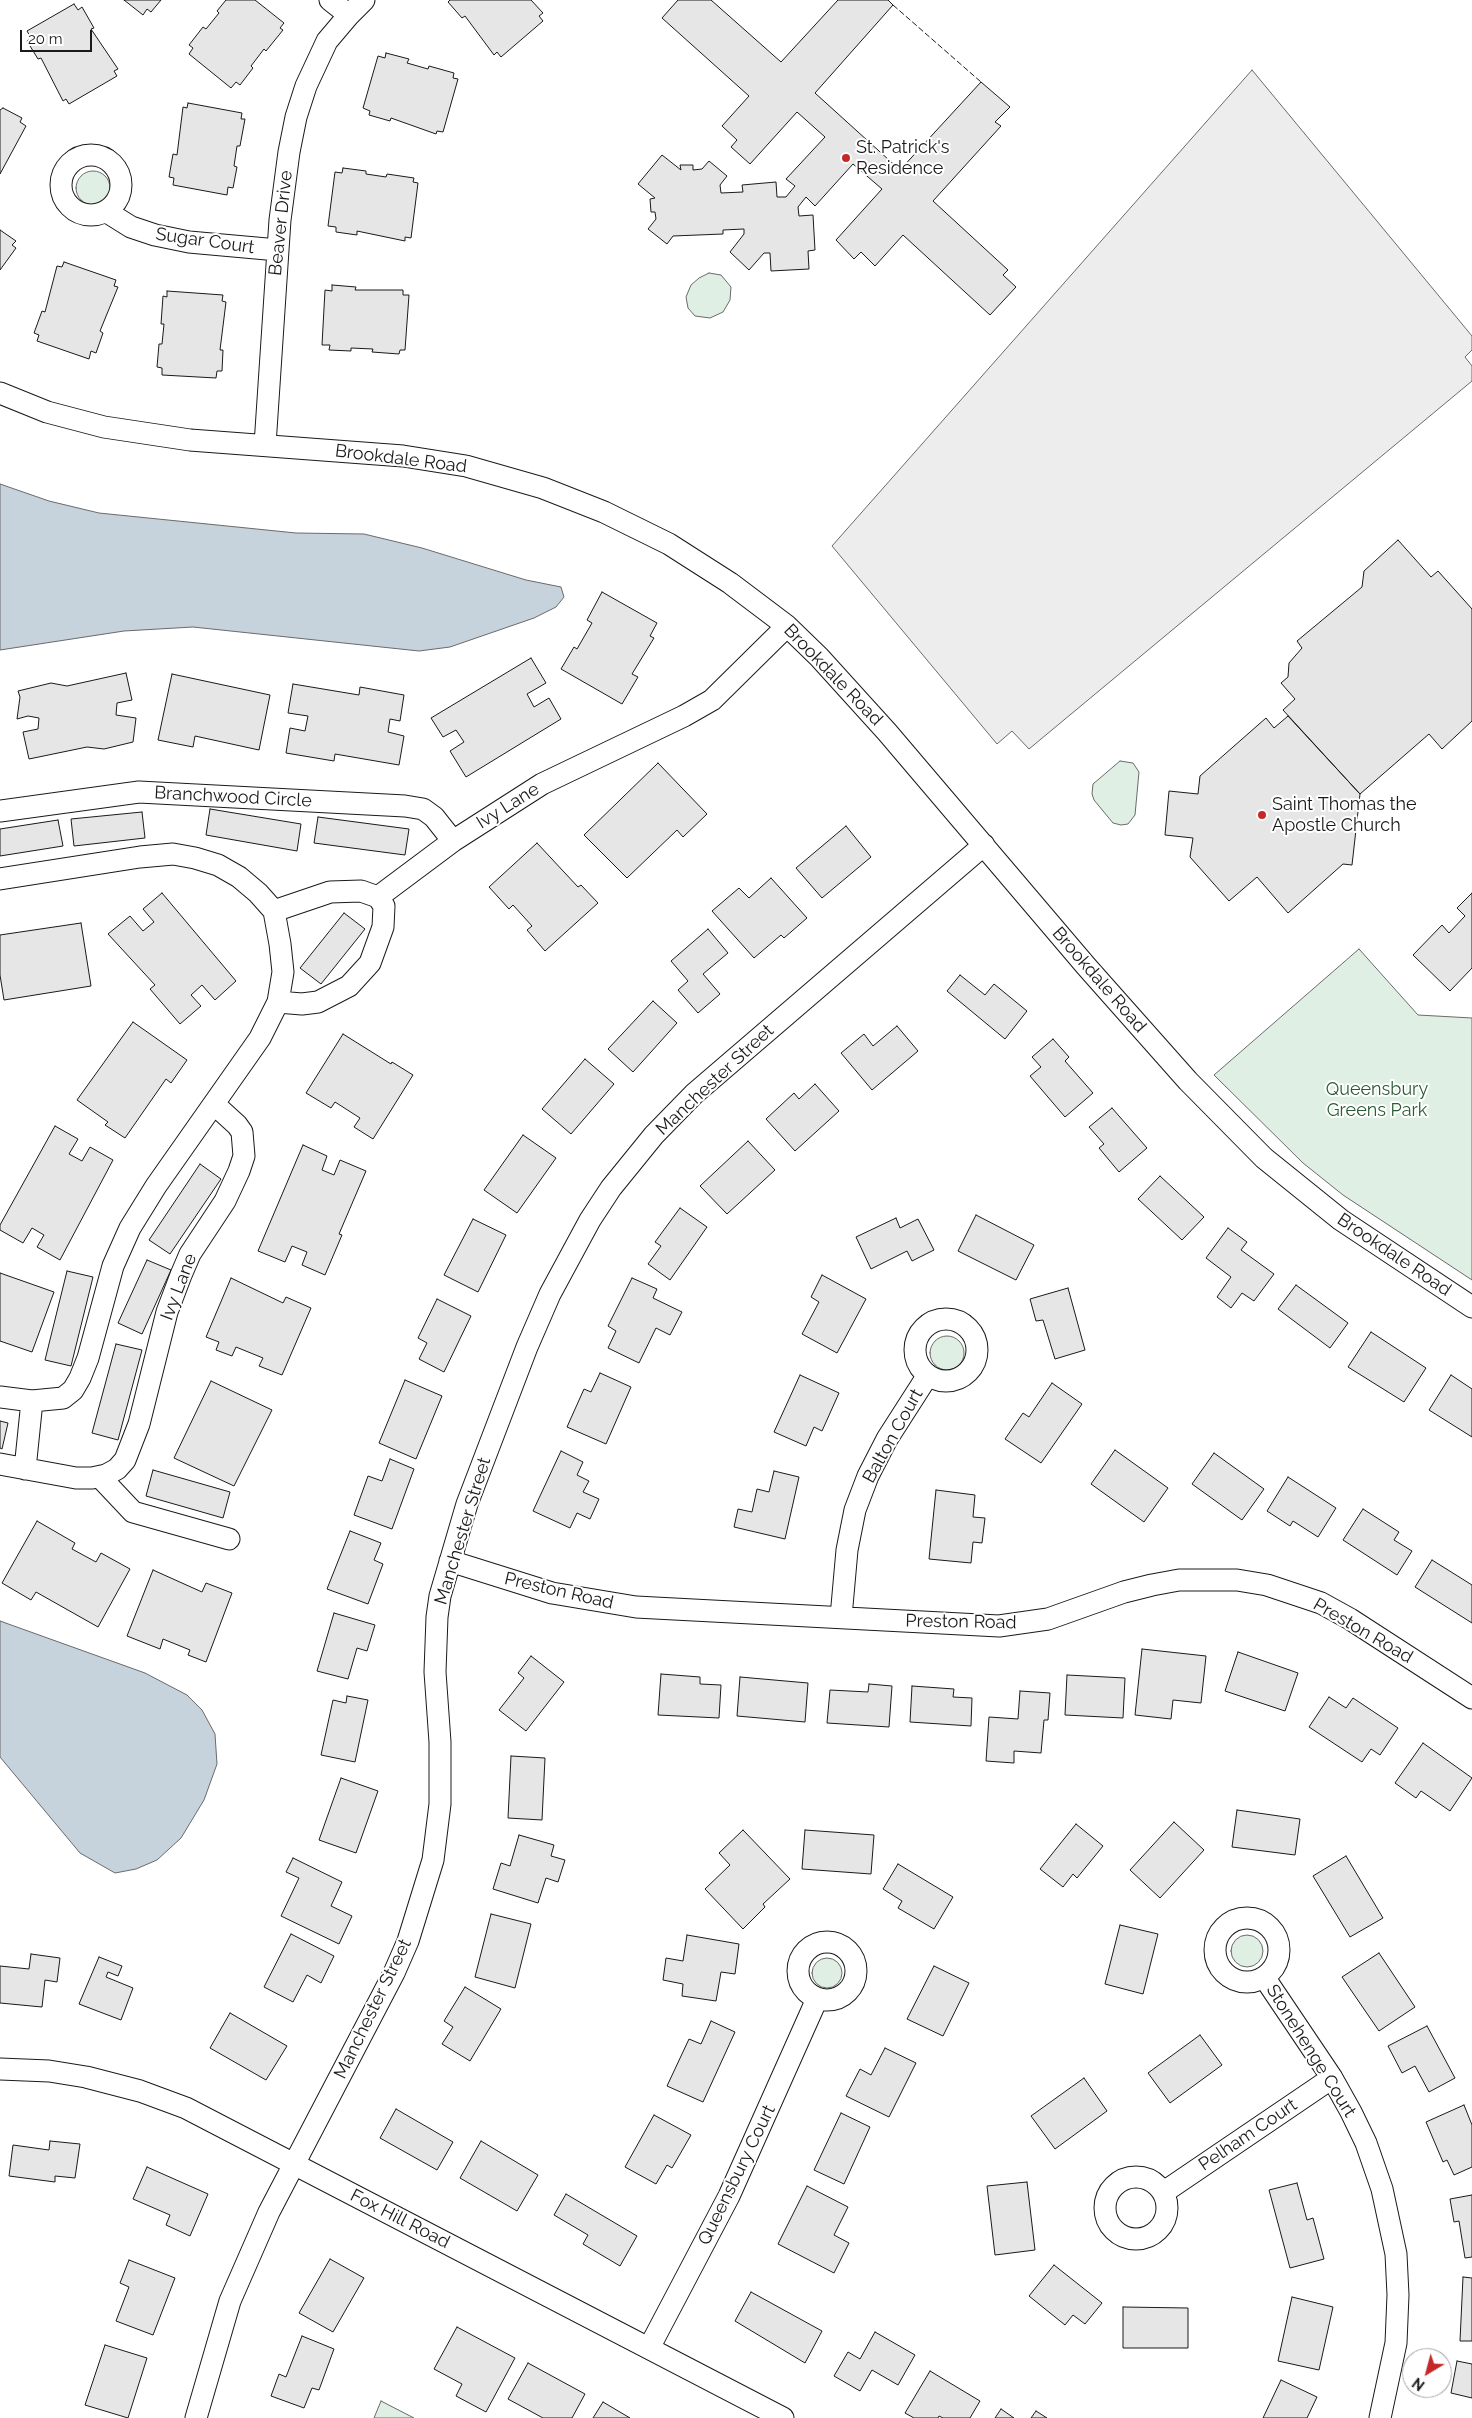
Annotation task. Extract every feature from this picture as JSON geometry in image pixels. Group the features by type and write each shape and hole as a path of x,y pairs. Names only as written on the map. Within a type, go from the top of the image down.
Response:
{"street":[{"path":"330,0 349,15"},
{"name":"Beaver Drive","path":"265,445 283,191 296,117 317,60 327,41 364,0"},
{"name":"Sugar Court","path":"107,212 131,227 155,235 189,242 278,250"},
{"name":"Brookdale Road","path":"0,393 47,412 104,427 190,440 412,457 466,466 543,488 604,512 669,544 730,583 787,626 819,657 888,732 1086,966 1188,1081 1264,1158 1341,1220 1472,1307"},
{"name":"Ivy Lane","path":"378,898 453,841 542,784 684,716 712,700 787,626"},
{"name":"Branchwood Circle","path":"0,811 139,792 405,806 423,810 434,816 453,841"},
{"name":"Manchester Street","path":"196,2418 230,2301 269,2212 394,1973 408,1941 433,1860 440,1804 440,1742 435,1672 437,1617 450,1561 468,1504 535,1329 575,1247 611,1188 654,1135 694,1094 984,845"},
{"path":"0,879 140,857 173,854 218,865 240,877 274,911 283,972 278,1002 260,1038 156,1186 130,1228 113,1266 88,1358 73,1390 63,1398 32,1401 0,1397"},
{"path":"274,911 330,892 361,891 378,898 384,906 383,927 370,963 349,986 318,1002 302,1004 278,1002"},
{"name":"Ivy Lane","path":"0,1464 76,1478 100,1477 117,1469 125,1460 133,1443 167,1312 181,1275 190,1254 225,1201 240,1171 244,1156 242,1132 238,1125 214,1104"},
{"name":"Balton Court","path":"841,1617 847,1550 855,1510 868,1476 887,1439 928,1375"},
{"path":"25,1469 32,1401"},
{"path":"100,1477 133,1512 229,1539"},
{"name":"Preston Road","path":"450,1561 552,1592 636,1607 999,1626 1027,1624 1073,1612 1124,1592 1152,1585 1179,1580 1237,1580 1267,1585 1321,1603 1350,1619 1472,1698"},
{"name":"Stonehenge Court","path":"1264,1977 1332,2078 1366,2143 1382,2189 1396,2254 1398,2295 1396,2343 1380,2418"},
{"name":"Queensbury Court","path":"649,2348 729,2196 817,1999"},
{"name":"Fox Hill Road","path":"0,2069 49,2071 86,2077 140,2091 194,2112 783,2418"},
{"name":"Pelham Court","path":"1164,2192 1332,2078"}],"green space":[{"path":"93,171 100,172 105,176 109,181 109,195 105,200 100,204 93,205 86,204 81,200 77,195 76,188 77,181 81,176 86,172"},
{"path":"709,273 721,275 731,287 730,300 723,312 710,318 695,316 688,308 686,297 691,285"},
{"path":"1120,761 1133,763 1139,772 1135,815 1128,824 1121,825 1113,823 1094,800 1092,794 1093,784"},
{"name":"Queensbury Greens Park","path":"1359,949 1418,1015 1472,1018 1472,1280 1343,1195 1303,1163 1214,1075"},
{"path":"947,1336 954,1337 959,1341 963,1346 963,1360 959,1365 954,1369 947,1370 940,1369 935,1365 931,1360 930,1353 931,1346 935,1341 940,1337"},
{"path":"1247,1935 1253,1936 1258,1940 1262,1945 1262,1957 1258,1962 1253,1966 1247,1967 1241,1966 1236,1962 1232,1957 1231,1951 1232,1945 1236,1940 1241,1936"},
{"path":"827,1958 838,1962 842,1973 838,1984 827,1988 816,1984 812,1973 816,1962"},
{"path":"381,2401 414,2418 374,2418"}],"shaded area":[{"path":"1252,70 1472,336 1472,350 1465,357 1472,366 1472,381 1029,749 1012,731 997,744 832,546"},
{"path":"0,484 49,501 99,513 296,533 364,534 422,548 526,580 561,587 564,597 556,607 534,618 450,647 419,651 193,627 124,631 0,650"},
{"path":"0,1621 145,1673 187,1695 202,1710 215,1734 217,1764 204,1800 181,1838 157,1860 136,1869 115,1873 80,1853 0,1757"}],"building":[{"path":"124,0 161,0 151,12 147,9 143,15"},
{"path":"226,0 255,0 284,23 280,28 283,30 266,51 264,49 240,85 236,82 231,88 189,54 193,48 189,45 203,27 206,29 219,13 217,11"},
{"path":"450,0 531,0 543,13 539,16 543,21 501,57 497,52 494,55 465,16 462,18 448,2"},
{"name":"St. Patrick's Residence","path":"678,0 711,0 781,62 838,0 888,0 893,5 815,93 900,170 981,82 1010,107 995,122 1001,126 933,201 1008,270 1003,275 1016,287 990,315 903,235 875,266 861,252 854,259 836,240 882,189 853,164 815,206 806,197 798,207 799,216 813,215 815,250 808,251 809,269 771,271 770,253 764,253 749,270 730,252 744,234 744,229 723,230 723,234 673,236 667,244 648,229 656,219 655,212 651,212 650,199 655,198 638,184 662,155 681,170 680,165 693,165 693,170 702,169 709,161 727,176 720,185 721,193 743,192 742,185 776,182 777,197 786,197 795,186 786,179 825,137 797,112 750,164 731,147 737,140 722,126 749,96 662,18"},
{"path":"74,4 78,10 82,7 94,28 91,29 118,69 114,71 117,76 69,104 66,99 63,101 41,58 38,59 27,41 31,38 27,31"},
{"path":"386,53 409,59 407,63 428,69 429,66 454,73 453,78 458,79 443,132 437,131 436,134 391,118 390,121 369,115 370,111 363,108 378,56 385,58"},
{"path":"188,103 242,113 241,119 245,119 240,146 237,146 234,166 237,167 233,188 228,187 227,195 173,185 174,178 169,177 173,154 177,155 183,107 187,108"},
{"path":"3,108 22,118 20,122 26,126 0,174 0,110"},
{"path":"343,168 366,171 366,174 386,177 387,174 414,178 413,182 418,183 411,238 405,237 405,241 357,231 357,235 336,232 336,227 328,226 335,172 342,173"},
{"path":"0,230 16,241 12,245 16,248 0,270"},
{"path":"64,262 116,280 114,286 118,287 100,331 103,333 96,353 91,351 89,359 37,341 39,335 34,333 42,311 45,312 57,266 62,267"},
{"path":"332,285 356,287 355,290 403,290 403,295 409,295 405,350 400,350 399,354 372,352 373,349 329,350 330,345 322,345 325,290 332,291"},
{"path":"167,291 223,295 222,301 226,302 220,350 223,350 222,371 217,371 216,378 162,375 162,368 157,367 159,344 162,344 164,324 161,324 163,296 167,297"},
{"path":"1398,540 1431,577 1438,571 1472,609 1472,721 1442,749 1429,734 1360,794 1283,710 1295,699 1281,683 1288,677 1289,663 1302,648 1297,641 1362,587 1364,571"},
{"path":"602,592 657,623 650,636 654,638 632,674 638,677 622,704 561,669 574,647 577,649 592,623 587,620"},
{"path":"531,658 546,683 527,694 534,707 549,698 561,719 466,777 450,751 464,742 456,730 443,737 431,718"},
{"path":"126,673 132,700 117,703 116,715 136,718 133,742 104,749 87,747 29,759 23,732 38,729 39,718 28,716 17,719 20,697 18,691 51,683 67,686"},
{"path":"172,674 270,695 259,750 195,736 193,747 158,740"},
{"path":"293,684 359,695 360,687 404,695 400,721 390,719 388,732 404,736 399,765 335,754 334,761 286,753 290,728 305,731 308,716 288,713"},
{"name":"Saint Thomas the Apostle Church","path":"1288,716 1360,794 1352,865 1343,864 1288,913 1257,877 1229,901 1190,857 1193,838 1165,835 1169,791 1198,794 1200,776 1266,718 1274,728"},
{"path":"658,763 707,814 683,837 677,830 627,878 584,835"},
{"path":"210,809 301,824 297,851 206,835"},
{"path":"142,812 145,838 74,846 71,819"},
{"path":"318,817 409,829 405,855 314,843"},
{"path":"58,820 63,846 0,856 0,829"},
{"path":"846,826 871,857 822,898 796,868"},
{"path":"537,843 578,887 581,885 598,903 545,951 527,930 532,926 513,905 509,909 489,887"},
{"path":"771,878 807,918 784,938 781,935 754,958 712,911 739,888 749,898"},
{"path":"162,893 236,981 215,1000 202,985 191,995 201,1006 180,1024 150,989 155,985 108,934 130,916 143,931 154,922 143,909"},
{"path":"1472,893 1472,968 1450,991 1413,955 1442,925 1449,933 1465,916 1457,908"},
{"path":"344,913 365,929 321,984 300,968"},
{"path":"81,923 91,986 4,1000 0,975 0,935"},
{"path":"708,929 728,953 703,974 720,994 698,1013 678,990 688,981 671,961"},
{"path":"960,975 985,995 994,984 1027,1011 1005,1039 947,991"},
{"path":"653,1001 677,1023 633,1072 608,1049"},
{"path":"133,1022 187,1060 171,1083 166,1079 125,1138 105,1125 108,1122 77,1100"},
{"path":"897,1026 918,1051 872,1090 841,1053 864,1034 873,1046"},
{"path":"343,1034 391,1064 392,1062 413,1075 373,1139 354,1127 360,1118 335,1102 331,1108 306,1093"},
{"path":"1053,1039 1069,1057 1065,1061 1093,1093 1065,1117 1030,1076 1041,1067 1032,1057"},
{"path":"585,1059 614,1084 571,1134 542,1109"},
{"path":"815,1084 839,1111 795,1151 766,1119 794,1093 799,1099"},
{"path":"1112,1108 1147,1148 1119,1172 1099,1148 1104,1144 1089,1127"},
{"path":"55,1126 78,1139 69,1154 82,1161 90,1147 113,1160 60,1260 37,1247 44,1235 32,1228 23,1243 0,1230 0,1225"},
{"path":"523,1135 556,1158 517,1213 484,1190"},
{"path":"748,1141 775,1170 727,1214 700,1186"},
{"path":"303,1145 327,1156 322,1170 334,1175 340,1160 366,1171 339,1234 342,1235 325,1275 302,1265 307,1252 292,1246 285,1262 258,1251"},
{"path":"200,1164 221,1179 170,1254 149,1240"},
{"path":"1160,1176 1204,1217 1182,1240 1138,1199"},
{"path":"680,1208 707,1227 670,1280 648,1264 661,1246 655,1242"},
{"path":"976,1215 1034,1245 1016,1280 958,1251"},
{"path":"896,1218 900,1228 918,1219 934,1250 912,1261 907,1251 871,1269 856,1237"},
{"path":"473,1219 506,1235 478,1292 444,1275"},
{"path":"1228,1228 1247,1242 1241,1250 1274,1274 1254,1301 1242,1293 1231,1308 1217,1297 1231,1277 1206,1258"},
{"path":"147,1260 171,1270 142,1334 118,1323"},
{"path":"67,1271 93,1277 71,1366 45,1360"},
{"path":"0,1273 54,1292 32,1352 0,1341"},
{"path":"822,1275 866,1299 837,1353 802,1334 819,1302 811,1297"},
{"path":"231,1278 283,1303 286,1297 311,1308 282,1375 259,1366 263,1358 236,1347 232,1356 216,1350 219,1342 206,1337"},
{"path":"632,1278 657,1289 653,1298 682,1312 670,1335 656,1328 639,1363 608,1348 616,1331 608,1326"},
{"path":"1296,1285 1348,1323 1330,1348 1278,1309"},
{"path":"1068,1288 1085,1350 1055,1359 1043,1320 1036,1321 1030,1299"},
{"path":"437,1299 471,1316 444,1372 419,1359 427,1343 418,1338"},
{"path":"1371,1332 1426,1368 1404,1402 1348,1367"},
{"path":"116,1344 142,1350 118,1440 92,1433"},
{"path":"600,1373 631,1387 606,1444 567,1427 584,1389 591,1392"},
{"path":"800,1375 839,1393 822,1431 814,1427 806,1446 774,1432"},
{"path":"1451,1375 1472,1389 1472,1437 1429,1410"},
{"path":"405,1380 442,1396 416,1459 379,1443"},
{"path":"211,1381 272,1410 234,1486 174,1458"},
{"path":"1052,1383 1082,1404 1041,1463 1005,1439 1023,1413 1029,1417"},
{"path":"0,1421 8,1423 2,1449 0,1448"},
{"path":"1115,1450 1168,1488 1144,1522 1091,1484"},
{"path":"561,1451 583,1462 577,1475 589,1481 583,1492 599,1499 590,1519 577,1513 570,1528 533,1511"},
{"path":"1214,1453 1264,1489 1242,1520 1192,1484"},
{"path":"390,1459 414,1469 392,1529 354,1515 368,1476 382,1481"},
{"path":"153,1470 230,1492 223,1518 146,1496"},
{"path":"774,1471 799,1477 785,1539 734,1527 738,1509 752,1512 757,1489 769,1492"},
{"path":"1288,1477 1336,1508 1318,1537 1293,1521 1290,1526 1267,1511"},
{"path":"936,1490 975,1495 973,1517 985,1518 982,1543 973,1542 971,1563 929,1559"},
{"path":"1363,1509 1399,1532 1394,1540 1412,1551 1397,1575 1343,1540"},
{"path":"37,1521 75,1543 72,1549 96,1562 101,1553 130,1569 98,1627 36,1592 31,1600 2,1583"},
{"path":"350,1531 381,1543 374,1560 383,1564 368,1604 327,1589"},
{"path":"1432,1560 1472,1585 1472,1623 1415,1587"},
{"path":"153,1570 202,1592 206,1583 232,1593 206,1662 188,1655 190,1650 163,1639 160,1649 127,1636"},
{"path":"334,1613 375,1625 367,1651 357,1648 348,1679 317,1671"},
{"path":"1142,1649 1206,1656 1201,1703 1173,1700 1171,1719 1135,1715"},
{"path":"1238,1652 1298,1673 1285,1711 1225,1691"},
{"path":"531,1656 564,1682 526,1731 499,1710 524,1678 518,1673"},
{"path":"661,1674 700,1677 700,1684 721,1685 719,1718 658,1715"},
{"path":"1067,1675 1125,1678 1123,1718 1065,1715"},
{"path":"740,1677 808,1683 805,1722 737,1716"},
{"path":"869,1684 892,1686 889,1727 827,1723 830,1690 868,1692"},
{"path":"912,1686 954,1689 953,1697 972,1698 971,1726 910,1722"},
{"path":"1020,1691 1050,1693 1048,1720 1044,1720 1041,1753 1014,1751 1014,1763 986,1761 989,1717 1018,1719"},
{"path":"347,1696 368,1700 355,1762 321,1755 333,1700 346,1703"},
{"path":"1329,1697 1346,1708 1353,1698 1398,1728 1380,1755 1371,1749 1362,1762 1309,1727"},
{"path":"1423,1743 1472,1778 1450,1811 1421,1791 1416,1798 1395,1783"},
{"path":"511,1756 545,1758 542,1820 508,1818"},
{"path":"341,1778 378,1791 356,1853 319,1840"},
{"path":"1237,1810 1300,1819 1295,1855 1232,1847"},
{"path":"1174,1822 1204,1850 1160,1898 1130,1870"},
{"path":"1076,1824 1103,1846 1077,1878 1073,1874 1063,1887 1040,1869"},
{"path":"743,1830 790,1879 763,1904 765,1907 743,1929 705,1889 730,1865 719,1853"},
{"path":"805,1830 874,1835 871,1874 802,1869"},
{"path":"519,1835 554,1845 551,1856 565,1860 558,1882 546,1878 538,1903 493,1889 501,1863 510,1866"},
{"path":"1346,1856 1383,1918 1350,1937 1313,1876"},
{"path":"293,1858 342,1882 331,1906 352,1916 339,1944 281,1916 299,1878 286,1872"},
{"path":"898,1864 953,1897 934,1929 898,1908 902,1901 883,1889"},
{"path":"491,1914 531,1924 515,1988 475,1977"},
{"path":"1120,1925 1158,1934 1143,1994 1105,1984"},
{"path":"291,1934 334,1956 321,1983 307,1975 293,2002 264,1987"},
{"path":"687,1935 739,1944 735,1974 721,1972 716,2001 682,1996 683,1984 663,1980 666,1958 683,1961"},
{"path":"1379,1953 1415,2007 1379,2031 1342,1977"},
{"path":"31,1954 60,1958 57,1982 45,1980 42,2007 0,2003 0,1966 29,1969"},
{"path":"99,1957 122,1966 118,1976 108,1972 106,1977 133,1988 121,2020 79,2004"},
{"path":"934,1966 969,1983 943,2036 907,2019"},
{"path":"465,1987 501,2009 470,2061 442,2044 453,2027 444,2021"},
{"path":"230,2013 287,2046 266,2080 210,2048"},
{"path":"711,2021 735,2032 703,2102 667,2086 689,2039 701,2044"},
{"path":"1427,2026 1455,2078 1429,2092 1415,2066 1402,2073 1388,2046"},
{"path":"1200,2035 1222,2065 1170,2103 1148,2073"},
{"path":"885,2048 916,2063 889,2117 846,2096 860,2069 871,2075"},
{"path":"1084,2078 1107,2111 1055,2149 1031,2116"},
{"path":"1464,2105 1472,2125 1472,2167 1454,2175 1447,2160 1443,2162 1426,2122"},
{"path":"396,2109 453,2142 437,2170 380,2138"},
{"path":"841,2113 870,2127 844,2184 814,2170"},
{"path":"654,2115 691,2135 672,2168 667,2165 656,2184 625,2167"},
{"path":"50,2141 80,2144 75,2178 55,2176 55,2182 9,2176 13,2145 49,2150"},
{"path":"481,2141 538,2175 517,2211 460,2178"},
{"path":"147,2167 208,2194 190,2236 166,2225 170,2215 133,2199"},
{"path":"1027,2182 1035,2250 995,2255 987,2186"},
{"path":"1297,2183 1307,2220 1313,2218 1324,2259 1290,2268 1269,2190"},
{"path":"807,2186 848,2207 834,2235 849,2243 834,2273 778,2244"},
{"path":"566,2194 637,2236 620,2266 583,2244 588,2235 554,2215"},
{"path":"1472,2195 1472,2257 1465,2258 1459,2221 1454,2222 1450,2199"},
{"path":"330,2259 364,2278 333,2332 299,2313"},
{"path":"129,2260 175,2278 153,2335 116,2321 129,2287 120,2283"},
{"path":"1054,2265 1102,2303 1085,2324 1073,2315 1065,2325 1029,2296"},
{"path":"1463,2277 1472,2278 1472,2341 1460,2341"},
{"path":"751,2292 822,2331 805,2363 735,2321"},
{"path":"1292,2297 1333,2307 1319,2370 1278,2361"},
{"path":"1123,2307 1188,2308 1188,2348 1123,2348"},
{"path":"457,2327 515,2358 486,2412 456,2396 462,2384 434,2369"},
{"path":"875,2332 915,2355 898,2385 872,2370 860,2391 834,2376 848,2352 860,2359"},
{"path":"302,2336 334,2349 319,2390 312,2388 304,2408 271,2396 279,2374 286,2377"},
{"path":"105,2345 147,2358 128,2418 85,2405"},
{"path":"1457,2361 1472,2364 1472,2398 1452,2393"},
{"path":"528,2363 585,2394 572,2418 543,2418 508,2399"},
{"path":"930,2371 980,2401 970,2418 943,2418 939,2416 938,2418 914,2418 905,2413"},
{"path":"1281,2380 1317,2397 1307,2418 1263,2418"},
{"path":"603,2402 630,2418 593,2418"},
{"path":"1001,2409 1014,2418 995,2418"},
{"path":"1036,2411 1047,2418 1031,2418"}],"fence":[{"path":"893,5 981,82"}],"place":[{"name":"St. Patrick's Residence","path":"846,158"},
{"name":"Saint Thomas the Apostle Church","path":"1262,815"}]}
